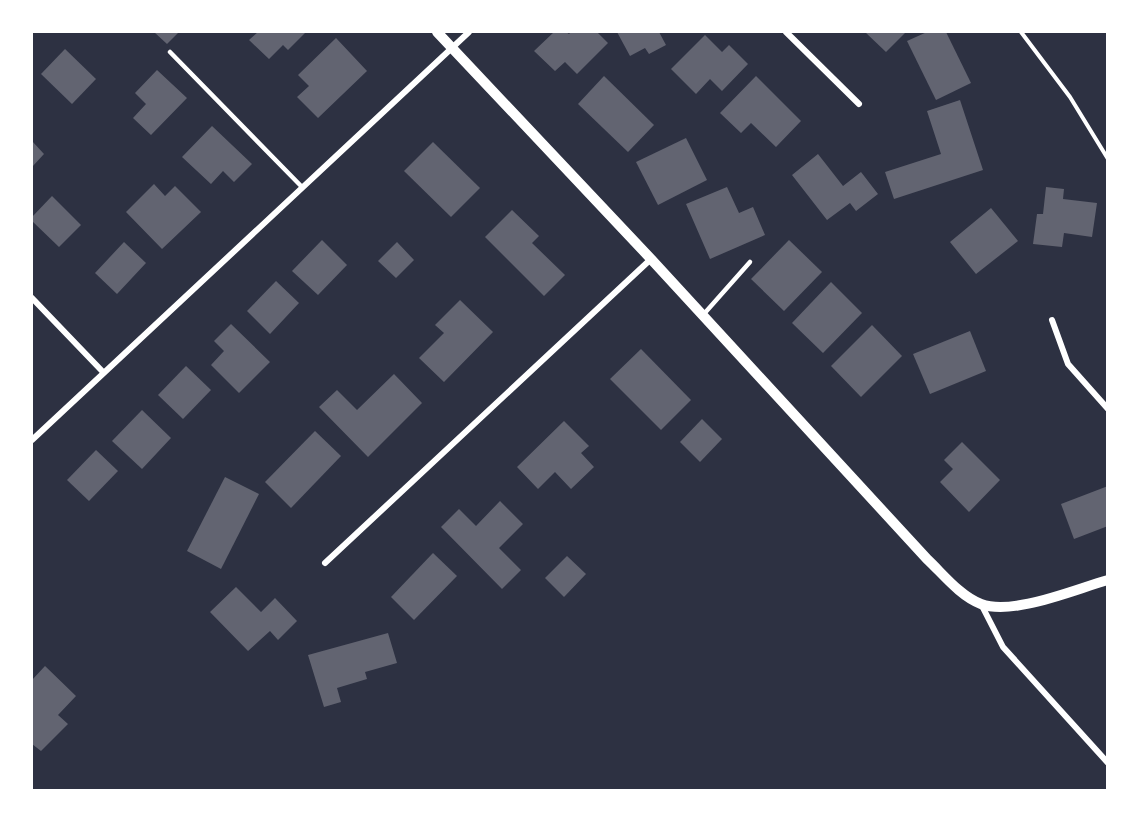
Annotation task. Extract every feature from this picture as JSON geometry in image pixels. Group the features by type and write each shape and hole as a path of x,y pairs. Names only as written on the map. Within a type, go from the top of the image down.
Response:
{"street":[{"path":"437,32 651,259 927,559 957,588 981,604 990,607 1013,606 1107,580"},
{"path":"32,440 469,32"},
{"path":"786,32 859,104"},
{"path":"325,563 651,259"},
{"path":"32,298 103,372"},
{"path":"1052,320 1068,364 1107,409"},
{"path":"981,604 1003,648 1107,763"}],"lane":[{"path":"170,52 302,188"},
{"path":"703,315 750,262"}],"path":[{"path":"1022,32 1070,97 1107,159"}],"building":[{"path":"154,32 179,32 167,44"},
{"path":"258,32 306,32 288,50 283,45 269,59 249,40"},
{"path":"554,32 569,34 571,32 597,32 608,43 577,74 565,62 555,71 534,51"},
{"path":"617,32 659,32 666,45 649,54 645,48 630,56"},
{"path":"865,32 906,32 886,52"},
{"path":"927,32 946,32 971,83 936,100 907,41"},
{"path":"705,35 722,52 729,45 748,64 722,91 710,79 696,94 671,69"},
{"path":"336,38 367,71 318,118 297,97 309,86 298,75"},
{"path":"65,49 96,79 72,104 41,74"},
{"path":"157,70 187,98 151,135 133,118 146,104 135,93"},
{"path":"604,76 654,125 628,152 578,104"},
{"path":"756,76 801,121 776,147 751,123 741,133 720,113"},
{"path":"960,100 983,170 894,199 885,172 941,154 927,111"},
{"path":"212,126 252,164 234,182 223,171 211,184 182,157"},
{"path":"686,138 707,180 658,205 636,162"},
{"path":"32,141 44,154 32,167"},
{"path":"433,142 480,188 451,217 404,171"},
{"path":"818,154 843,186 861,172 878,194 856,211 850,203 827,220 792,175"},
{"path":"154,184 165,196 175,186 201,212 162,249 126,212"},
{"path":"727,187 739,213 753,207 765,235 710,259 686,204"},
{"path":"1046,187 1064,189 1063,199 1097,203 1092,237 1064,233 1062,247 1033,244 1037,214 1043,214"},
{"path":"52,196 81,225 59,247 32,221 32,217"},
{"path":"991,208 1018,241 976,274 950,242"},
{"path":"512,210 539,236 532,243 565,275 544,296 485,237"},
{"path":"322,240 347,265 318,295 292,271"},
{"path":"789,240 822,272 784,311 751,279"},
{"path":"124,242 146,263 117,294 95,273"},
{"path":"397,242 414,260 396,278 378,261"},
{"path":"276,281 299,303 270,334 247,311"},
{"path":"831,282 862,313 823,353 792,323"},
{"path":"460,300 493,332 444,382 419,358 444,333 435,325"},
{"path":"231,324 270,362 239,393 211,365 224,351 214,341"},
{"path":"872,325 902,356 861,397 831,366"},
{"path":"970,331 986,371 930,394 913,354"},
{"path":"641,349 691,400 661,430 610,379"},
{"path":"186,366 211,390 183,419 158,395"},
{"path":"394,374 422,403 368,457 319,407 337,390 357,410"},
{"path":"142,410 171,438 142,469 112,441"},
{"path":"702,419 722,439 700,462 680,442"},
{"path":"564,421 589,446 581,453 594,467 571,489 555,472 538,489 517,467"},
{"path":"315,431 341,456 291,508 265,482"},
{"path":"962,442 1000,480 969,512 940,482 953,469 944,460"},
{"path":"96,450 118,471 89,501 67,480"},
{"path":"225,477 259,494 221,569 187,551"},
{"path":"1108,486 1108,526 1074,539 1061,504"},
{"path":"500,501 523,524 499,548 521,570 502,589 441,527 459,509 476,526"},
{"path":"433,553 457,576 414,620 391,597"},
{"path":"567,556 586,574 564,597 545,578"},
{"path":"236,587 261,612 275,598 297,621 278,640 270,631 248,651 210,612"},
{"path":"388,633 397,663 365,672 367,679 337,688 341,702 324,707 308,655"},
{"path":"45,666 76,696 58,715 68,724 41,751 32,744 32,680"}]}
